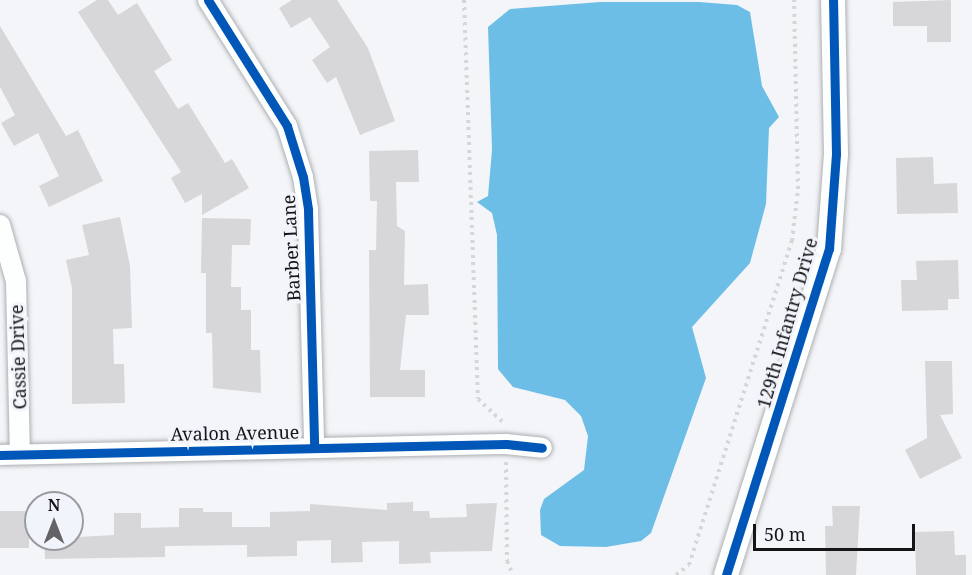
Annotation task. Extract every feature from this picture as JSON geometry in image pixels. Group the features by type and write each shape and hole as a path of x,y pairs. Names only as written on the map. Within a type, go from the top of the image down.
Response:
{"street":[{"name":"Barber Lane","path":"208,0 287,126 303,177 308,210 314,447"},
{"name":"129th Infantry Drive","path":"726,575 829,249 836,154 833,0"},
{"name":"Cassie Drive","path":"0,225 16,281 20,454"},
{"name":"Avalon Avenue","path":"0,455 506,444 542,448"}],"path":[{"path":"464,0 478,399 504,419 507,561 513,575"},
{"path":"676,575 689,565 792,241 798,189 794,0"}],"water":[{"path":"600,2 699,2 737,5 750,12 762,86 779,117 769,128 766,204 750,263 692,327 706,378 651,533 641,541 606,547 560,546 541,535 540,510 544,499 584,470 588,436 581,416 565,400 513,387 498,369 497,235 492,213 477,202 488,196 492,150 488,27 510,9"}],"building":[{"path":"97,0 108,0 118,15 137,3 172,60 154,71 178,109 188,103 225,163 232,159 249,188 202,215 202,194 185,203 171,178 181,172 78,12"},
{"path":"292,0 337,0 368,48 395,121 360,135 336,77 327,83 312,60 330,47 310,17 291,28 279,8"},
{"path":"951,0 951,42 927,42 927,26 893,26 893,2"},
{"path":"0,26 66,136 78,130 103,181 49,207 39,186 59,176 38,133 14,146 1,123 15,115 0,87"},
{"path":"418,150 419,182 396,182 397,226 405,231 404,285 428,284 429,315 406,315 400,370 425,370 425,397 370,397 369,250 376,250 377,201 370,201 369,151"},
{"path":"933,157 934,184 957,183 958,213 897,214 896,158"},
{"path":"120,217 130,266 132,328 113,329 114,364 124,364 125,403 72,404 72,288 66,260 89,255 82,225"},
{"path":"202,218 251,219 250,245 232,245 231,287 241,287 241,310 251,310 251,350 260,350 261,393 213,388 212,333 206,333 206,273 201,273"},
{"path":"958,260 959,299 948,299 948,310 902,311 901,280 917,280 916,261"},
{"path":"925,361 952,361 953,414 940,415 962,458 920,479 905,450 927,438"},
{"path":"413,502 413,511 429,511 430,518 467,517 466,504 497,503 492,551 430,552 431,563 399,564 399,541 362,542 363,562 331,563 331,540 297,541 297,556 247,557 247,545 165,546 165,557 45,559 45,551 84,551 84,537 114,535 114,513 141,513 141,528 179,527 179,508 203,508 203,512 232,512 232,527 270,527 270,512 310,511 310,504 387,510 387,503"},
{"path":"832,506 860,506 856,575 826,575 825,526 833,526"},
{"path":"0,511 24,511 24,548 0,548"},
{"path":"954,531 955,555 966,555 966,575 916,575 915,532"}],"cycle path":[{"path":"208,0 287,126 303,177 308,210 314,447"},
{"path":"726,575 829,249 836,154 833,0"},
{"path":"0,455 506,444 542,448"}]}
